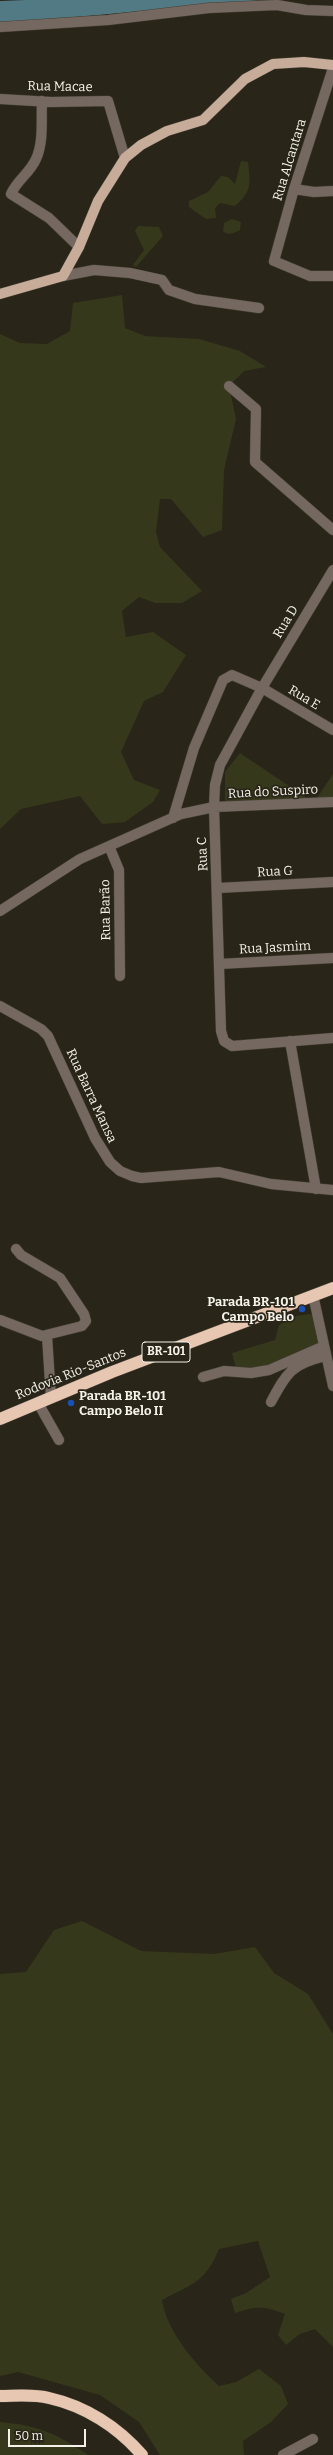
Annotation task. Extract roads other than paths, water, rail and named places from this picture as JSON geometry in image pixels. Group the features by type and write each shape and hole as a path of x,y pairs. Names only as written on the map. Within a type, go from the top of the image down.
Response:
{"highway":[{"name":"Rodovia Rio-Santos","path":"0,1419 112,1372 333,1288"},
{"path":"0,2396 49,2398 90,2413 114,2427 142,2455"}],"main road":[{"path":"0,294 64,276 79,247 98,201 125,158 141,145 167,131 203,120 245,78 273,64 304,62 333,67"}],"street":[{"path":"0,27 108,20 239,7 277,5 306,10 333,11"},
{"name":"Rua Alcantara","path":"333,67 294,189 274,261 310,276 333,276"},
{"name":"Rua Macae","path":"0,99 42,101 108,101 125,158"},
{"path":"42,101 40,145 36,159 15,185 11,194 49,218 79,247"},
{"path":"294,189 314,192 333,191"},
{"path":"64,276 94,270 130,273 162,280 169,290 194,299 259,308"},
{"path":"229,386 256,409 255,462 333,530"},
{"name":"Rua D","path":"262,688 333,570"},
{"name":"Rua E","path":"173,818 194,748 223,680 232,675 262,688 333,730"},
{"name":"Rua C","path":"262,688 220,765 215,785 214,807 218,888 221,1031 224,1041 232,1046 290,1041"},
{"name":"Rua do Suspiro","path":"0,911 80,859 173,818 214,807 333,802"},
{"name":"Rua Barão","path":"109,846 119,870 120,976"},
{"name":"Rua G","path":"218,888 333,882"},
{"name":"Rua Jasmim","path":"219,964 333,958"},
{"name":"Rua Barra Mansa","path":"0,1006 41,1029 48,1036 95,1138 107,1158 120,1171 141,1178 219,1172 271,1184 333,1190"},
{"path":"316,1189 290,1041 333,1038"},
{"path":"0,1320 47,1336 82,1326 86,1320 84,1314 60,1278 21,1255 16,1249"},
{"path":"313,1295 333,1386"},
{"path":"47,1336 50,1398"},
{"path":"203,1377 224,1371 251,1373 269,1370 325,1351"},
{"path":"271,1402 282,1383 298,1365 303,1361 325,1351"},
{"path":"38,1403 59,1440"},
{"path":"283,2455 313,2439"}],"water":[{"path":"262,0 0,24 0,1"}],"place":[{"name":"Parada BR-101 Campo Belo","path":"302,1309"},
{"name":"Parada BR-101 Campo Belo II","path":"71,1403"}]}
